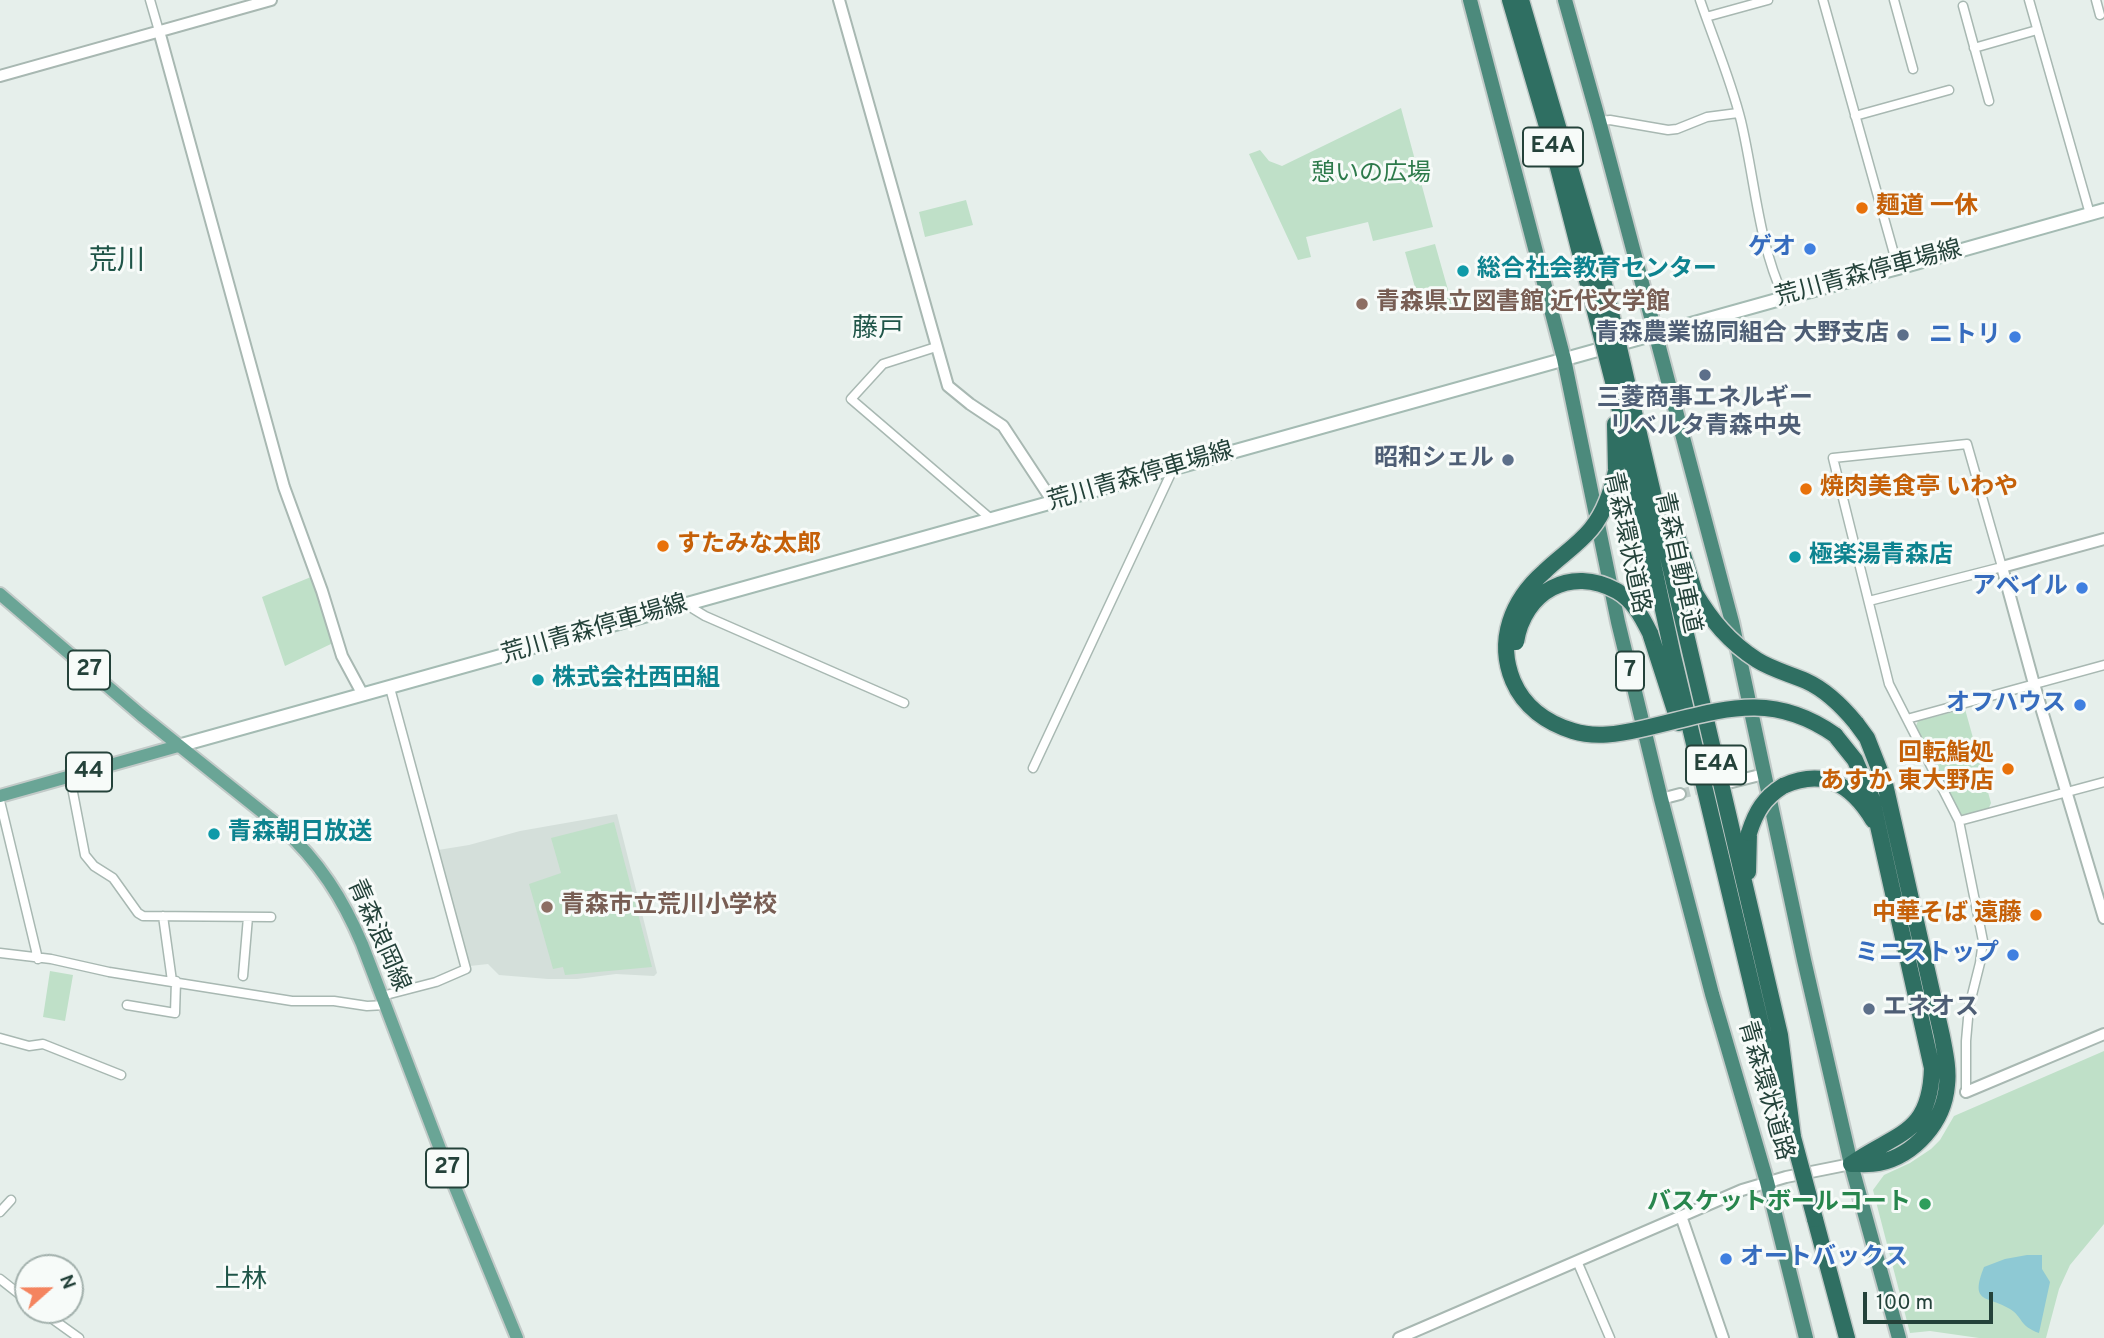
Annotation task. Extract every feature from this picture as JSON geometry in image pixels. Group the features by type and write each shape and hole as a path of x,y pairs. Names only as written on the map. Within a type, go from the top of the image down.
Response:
{"highway":[{"name":"青森環状道路","path":"1470,0 1564,359 1618,622 1661,799 1712,994 1767,1182 1806,1338"},
{"name":"青森自動車道","path":"1510,0 1551,140 1603,297 1602,338 1623,396 1780,1035 1793,1138"},
{"name":"青森自動車道","path":"1521,0 1603,297 1673,656 1731,904 1766,1045 1847,1338"},
{"path":"1565,0 1729,610 1851,1164 1899,1338"},
{"path":"1623,396 1616,434 1616,471 1608,501 1581,540 1529,586 1511,616 1506,635 1510,672 1516,688 1543,718 1576,732 1626,732 1715,711 1770,707 1844,729"},
{"path":"1623,396 1695,593 1711,620 1732,642 1759,661 1819,688 1843,708 1847,748 1864,776 1872,799 1928,1048 1932,1068 1931,1087 1921,1116 1911,1128 1851,1164"},
{"path":"1731,904 1650,633 1640,615 1618,592 1584,581 1549,589 1535,598 1526,611 1519,626 1516,644 1517,660 1531,693 1556,715 1571,722 1607,725 1715,701 1770,697 1799,703 1844,729 1871,770 1897,839 1942,1036 1947,1086 1936,1122 1917,1143 1898,1156 1878,1163 1851,1164"},
{"path":"1748,905 1749,833 1762,803 1783,786 1812,777 1829,779 1862,802 1877,828"}],"main road":[{"name":"荒川青森停車場線","path":"178,746 2104,210"},
{"name":"青森浪岡線","path":"0,594 178,746 282,828 313,859 337,892 351,917 448,1170 517,1338"},
{"name":"44","path":"0,798 178,746"}],"street":[{"path":"150,0 284,487 342,656 363,695"},
{"path":"0,76 271,0"},
{"path":"839,0 948,386 962,399 1003,426 1053,502"},
{"path":"1700,0 1731,81 1760,226 1777,284 1784,298"},
{"path":"1706,17 1768,0"},
{"path":"1823,0 1898,268"},
{"path":"1894,0 1913,69"},
{"path":"2042,0 2029,2 2090,215"},
{"path":"2096,0 2100,15"},
{"path":"1963,6 1989,101"},
{"path":"1974,48 2037,30"},
{"path":"1856,116 1948,90"},
{"path":"1599,121 1611,120 1668,130 1707,117 1738,113"},
{"path":"936,347 883,364 851,399 991,519"},
{"path":"2104,918 2099,888 2065,792 1967,444 1833,458 1889,684 1959,821 1983,941 1969,1007 1966,1092 2104,1034"},
{"path":"1033,768 1173,469"},
{"path":"1869,601 2104,539"},
{"path":"687,605 705,616 904,703"},
{"path":"1906,719 2104,665"},
{"path":"0,953 292,1001 334,1001 367,1006 466,969 390,688"},
{"path":"1732,782 1764,774"},
{"path":"70,777 85,855 94,866 113,878 138,913 143,916 271,917"},
{"path":"1959,821 2104,782"},
{"path":"1661,799 1680,794"},
{"path":"0,798 37,959"},
{"path":"127,1005 175,1013 174,981 163,916"},
{"path":"243,976 248,917"},
{"path":"0,1038 29,1046 43,1044 121,1075"},
{"path":"1399,1338 1767,1182 1851,1164"},
{"path":"0,1212 11,1200"},
{"path":"1682,1216 1723,1338"},
{"path":"1577,1261 1610,1338"},
{"path":"0,1279 14,1290"},
{"path":"60,1324 79,1338"}],"shaded area":[{"name":"青森市立荒川小学校","path":"617,814 657,973 654,976 616,974 577,979 548,979 499,975 488,964 470,966 438,850 469,845 520,831"}],"green space":[{"name":"憩いの広場","path":"1401,108 1433,227 1373,241 1368,222 1306,237 1311,257 1298,260 1249,154 1260,150 1269,161 1282,166"},
{"path":"966,200 973,225 925,237 919,212"},
{"path":"1435,244 1452,304 1422,312 1405,252"},
{"path":"311,577 333,643 285,666 262,597"},
{"path":"1965,709 1991,803 1988,810 1965,816 1959,813 1915,728 1918,721"},
{"path":"614,822 652,967 565,975 563,967 553,969 529,884 561,873 551,838"},
{"path":"50,971 73,975 65,1021 43,1017"},
{"path":"2104,1051 2104,1224 2070,1265 2059,1289 2046,1338 1979,1338 1930,1331 1910,1333 1873,1190 1884,1175 1931,1149 1940,1140 1954,1116"}],"water":[{"path":"2027,1255 2042,1255 2042,1269 2050,1282 2039,1333 2024,1324 2010,1309 1983,1297 1979,1288 1984,1267"}],"tunnel":[{"path":"1680,794 1709,787"}],"place":[{"name":"麺道 一休","path":"1862,208"},
{"name":"ゲオ","path":"1810,249"},
{"name":"総合社会教育センター","path":"1463,271"},
{"name":"青森県立図書館 近代文学館","path":"1362,304"},
{"name":"青森農業協同組合 大野支店","path":"1903,335"},
{"name":"ニトリ","path":"2015,337"},
{"name":"三菱商事エネルギー リベルタ青森中央","path":"1705,375"},
{"name":"昭和シェル","path":"1508,460"},
{"name":"焼肉美食亭 いわや","path":"1806,489"},
{"name":"すたみな太郎","path":"663,546"},
{"name":"極楽湯青森店","path":"1795,557"},
{"name":"アベイル","path":"2082,588"},
{"name":"株式会社西田組","path":"538,680"},
{"name":"オフハウス","path":"2080,705"},
{"name":"回転鮨処 あすか 東大野店","path":"2008,769"},
{"name":"青森朝日放送","path":"214,834"},
{"name":"青森市立荒川小学校","path":"547,907"},
{"name":"中華そば 遠藤","path":"2036,915"},
{"name":"ミニストップ","path":"2013,955"},
{"name":"エネオス","path":"1869,1009"},
{"name":"バスケットボールコート","path":"1925,1204"},
{"name":"オートバックス","path":"1726,1259"}],"district":[{"name":"荒川","path":"117,263"},
{"name":"藤戸","path":"878,331"},
{"name":"上林","path":"241,1282"}]}
